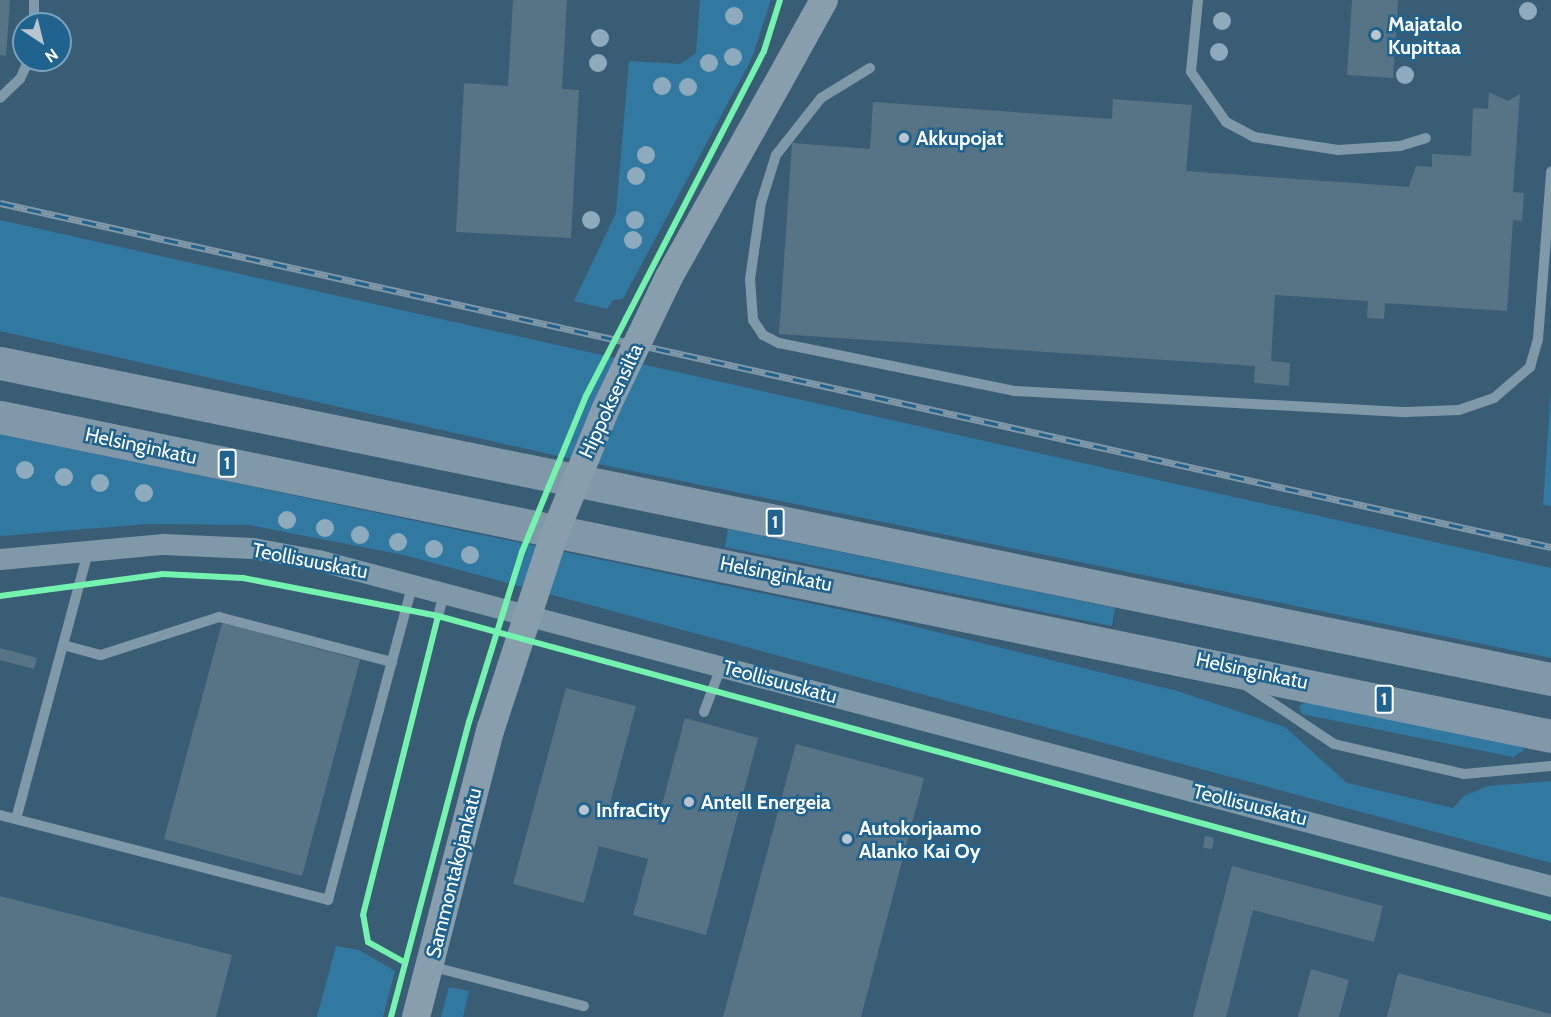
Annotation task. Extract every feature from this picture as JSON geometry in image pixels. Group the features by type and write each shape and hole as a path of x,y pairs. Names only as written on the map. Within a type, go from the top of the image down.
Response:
{"highway":[{"name":"1","path":"0,363 1551,679"},
{"name":"Helsinginkatu","path":"0,417 1217,663 1551,736"}],"street":[{"name":"Hippoksensilta","path":"491,728 554,535 606,408 669,277 824,0"},
{"name":"Teollisuuskatu","path":"0,559 89,549 253,548 445,590 722,667 1551,886"},
{"name":"Sammontakojankatu","path":"416,1017 491,728"}],"lane":[{"path":"1198,0 1191,72 1226,122 1254,137 1338,150 1400,146 1426,138"},
{"path":"870,68 821,98 776,155 761,204 750,279 753,320 764,336 779,343 1014,391 1406,412 1459,410 1494,398 1530,367 1538,339 1551,172"},
{"path":"0,98 20,79 23,72"},
{"path":"16,819 89,549"},
{"path":"0,815 328,900 413,582"},
{"path":"438,616 445,590"},
{"path":"63,645 101,655 219,617 392,662"},
{"path":"1217,663 1297,724 1334,744 1464,774 1551,766"},
{"path":"705,712 722,667"},
{"path":"430,966 584,1006"}],"shaded area":[{"path":"700,0 771,0 752,58 623,299 613,300 607,309 574,301 616,213 629,61 680,64 696,53"},
{"path":"0,220 1551,568 1551,658 554,455 0,331"},
{"path":"1551,391 1551,506 1543,505"},
{"path":"0,434 880,618 1181,692 1285,727 1347,783 1453,808 1464,796 1488,786 1551,781 1551,863 404,555 249,525 147,524 0,536"},
{"path":"728,529 1115,608 1112,626 725,547"},
{"path":"1307,701 1522,745 1524,750 1513,757 1302,714 1299,706"},
{"path":"336,946 359,950 395,971 383,1017 317,1017"},
{"path":"449,987 469,991 463,1017 441,1017"}],"building":[{"path":"0,0 10,0 6,56 0,55"},
{"path":"513,0 567,0 562,89 579,90 571,238 456,232 464,83 508,86"},
{"path":"1352,0 1398,0 1393,78 1347,75"},
{"path":"1489,92 1508,101 1520,94 1513,192 1524,193 1522,221 1513,220 1507,311 1385,303 1384,319 1367,318 1368,301 1275,295 1271,361 1290,363 1289,386 1254,383 1255,366 779,334 792,143 870,149 873,102 1112,119 1113,99 1192,105 1186,171 1409,187 1416,166 1432,167 1432,154 1471,156 1473,108 1488,109"},
{"path":"222,623 360,660 302,876 164,839"},
{"path":"0,648 37,658 34,669 0,660"},
{"name":"InfraCity","path":"566,688 636,706 610,803 659,816 685,718 758,738 706,935 633,915 648,859 599,846 584,903 513,884"},
{"path":"796,744 924,778 861,1017 723,1017"},
{"path":"1205,836 1214,838 1212,849 1203,848"},
{"path":"1232,866 1383,906 1374,942 1253,910 1226,1017 1193,1017"},
{"path":"0,896 232,955 216,1017 0,1017"},
{"path":"1311,969 1349,980 1339,1017 1298,1017"},
{"path":"1398,973 1551,1014 1551,1017 1387,1017"}],"railway":[{"path":"0,203 1551,547"}],"cycle path":[{"path":"391,1017 469,722 522,552 586,396 764,51 780,0"},
{"path":"0,596 162,574 243,578 438,616 1551,918"},
{"path":"404,962 368,942 363,915 438,616"}],"place":[{"name":"Majatalo Kupittaa","path":"1376,35"},
{"name":"Akkupojat","path":"904,138"},
{"name":"Antell Energeia","path":"689,802"},
{"name":"InfraCity","path":"584,810"},
{"name":"Autokorjaamo Alanko Kai Oy","path":"847,839"}]}
